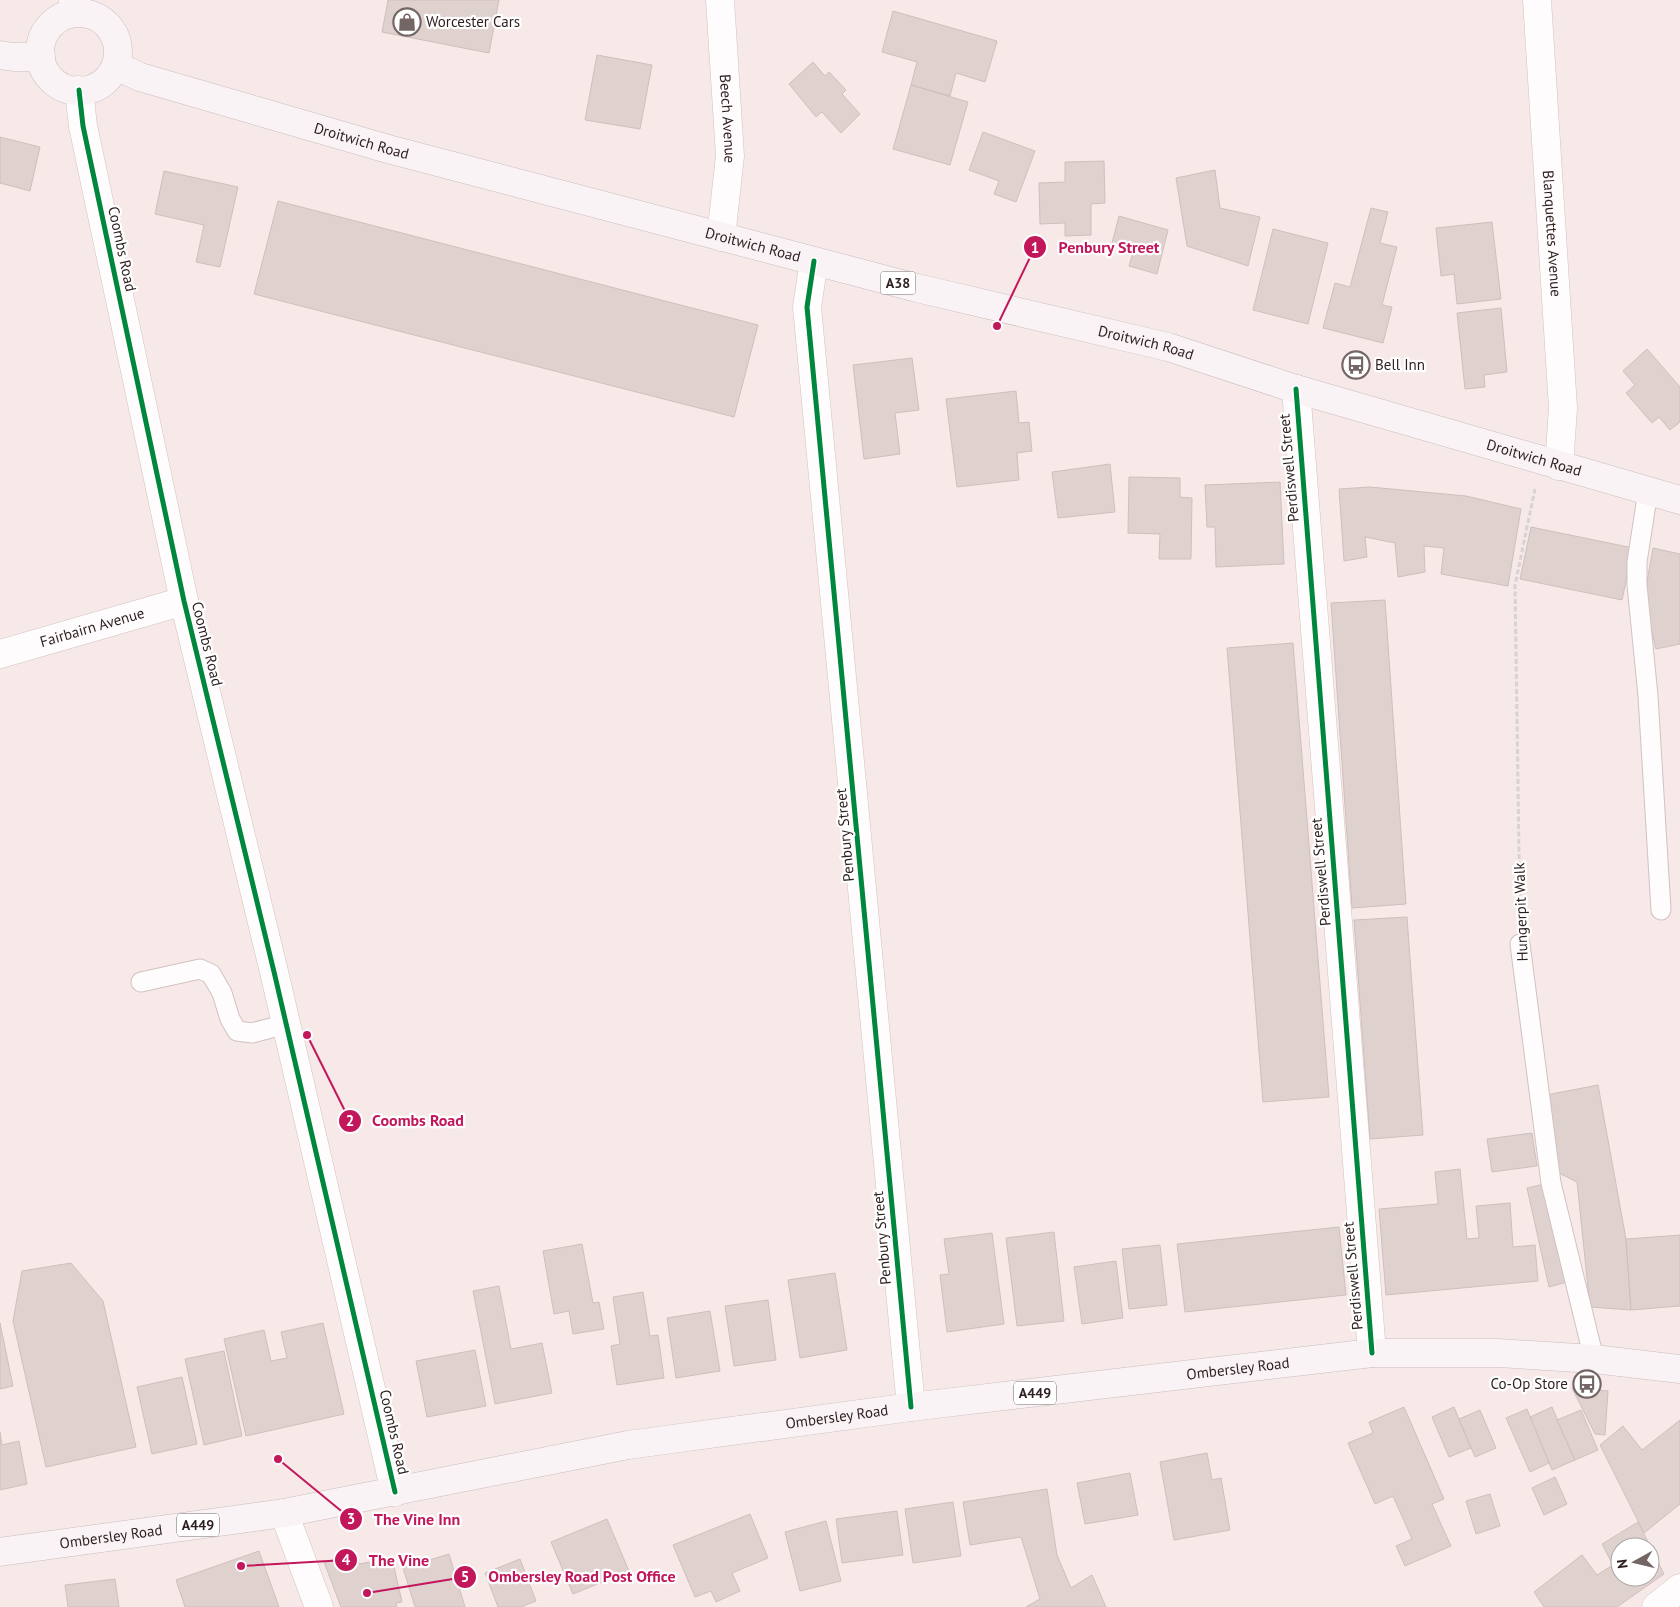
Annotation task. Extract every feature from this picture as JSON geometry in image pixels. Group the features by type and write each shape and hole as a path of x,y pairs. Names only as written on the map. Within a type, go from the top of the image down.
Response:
{"main road":[{"path":"73,7 79,12 98,16 112,29 119,47 116,66 105,82 89,90 69,90 53,82 42,66 41,56 39,46 46,29 73,7"},
{"path":"0,55 14,57 41,56"},
{"name":"Droitwich Road","path":"116,66 140,77 388,149 917,288 1168,347 1296,389 1550,464 1680,500"},
{"name":"Ombersley Road","path":"0,1552 284,1513 628,1445 911,1407 1372,1354 1498,1353 1594,1359 1680,1369"}],"street":[{"name":"Beech Avenue","path":"720,0 730,156 721,237"},
{"name":"Blanquettes Avenue","path":"1537,0 1563,408 1550,464"},
{"name":"Coombs Road","path":"79,90 85,136 184,601 286,1024 395,1492"},
{"name":"Penbury Street","path":"814,261 807,307 911,1407"},
{"name":"Perdiswell Street","path":"1296,389 1372,1354"},
{"name":"Fairbairn Avenue","path":"0,654 184,601"},
{"path":"284,1513 319,1607"},
{"path":"1656,1607 1680,1588"}],"lane":[{"path":"1648,491 1637,562 1637,585 1648,696 1661,910"},
{"name":"Hungerpit Walk","path":"1520,944 1551,1183 1594,1359"},
{"path":"141,982 200,969 211,974 217,984 222,993 230,1019 237,1031 252,1033 286,1024"}],"building":[{"path":"388,0 499,0 489,53 382,32"},
{"path":"893,11 997,41 985,82 956,73 950,96 911,85 917,62 882,52"},
{"path":"597,55 652,65 640,129 585,120"},
{"path":"813,62 825,76 829,72 846,90 842,94 860,114 841,133 822,112 816,117 789,84"},
{"path":"911,85 968,102 950,165 893,149"},
{"path":"983,132 1035,151 1016,202 994,194 999,181 969,170"},
{"path":"0,137 40,147 30,191 0,183"},
{"path":"1104,161 1105,203 1091,204 1091,235 1065,236 1065,223 1040,224 1039,183 1065,182 1065,162"},
{"path":"1215,170 1220,208 1260,217 1248,266 1187,246 1176,178"},
{"path":"164,171 238,187 220,267 196,262 204,225 155,214"},
{"path":"278,201 758,325 734,417 254,294"},
{"path":"1371,208 1388,212 1380,243 1397,247 1382,305 1392,307 1383,343 1323,328 1335,283 1350,287"},
{"path":"1119,216 1168,230 1157,274 1129,266 1134,249 1112,243"},
{"path":"1492,222 1501,299 1457,304 1454,274 1441,276 1436,228"},
{"path":"1273,229 1328,243 1308,324 1253,310"},
{"path":"1501,308 1507,372 1484,375 1485,387 1465,389 1457,313"},
{"path":"1647,349 1680,387 1680,422 1670,430 1659,417 1652,423 1626,393 1635,385 1623,371"},
{"path":"912,358 919,410 895,413 900,454 864,459 853,365"},
{"path":"1016,391 1019,423 1029,422 1032,451 1017,453 1019,480 957,487 946,399"},
{"path":"1110,464 1115,512 1058,518 1052,472"},
{"path":"1129,477 1180,478 1180,497 1192,498 1191,559 1159,559 1160,534 1128,533"},
{"path":"1280,482 1284,564 1216,567 1215,527 1207,527 1205,485"},
{"path":"1370,487 1466,496 1521,509 1508,586 1441,574 1444,548 1424,546 1425,572 1398,577 1395,543 1365,537 1367,557 1344,561 1339,489"},
{"path":"1531,527 1633,548 1622,600 1520,579"},
{"path":"1653,548 1680,554 1680,644 1656,649 1644,599"},
{"path":"1385,600 1406,904 1352,908 1331,603"},
{"path":"1293,643 1329,1097 1263,1102 1227,648"},
{"path":"1407,917 1423,1135 1370,1139 1354,920"},
{"path":"1598,1085 1626,1239 1631,1310 1590,1307 1577,1182 1553,1170 1541,1096"},
{"path":"1532,1133 1537,1166 1492,1172 1487,1139"},
{"path":"1460,1169 1467,1239 1479,1238 1476,1206 1510,1203 1513,1247 1535,1245 1538,1281 1386,1295 1379,1209 1438,1204 1435,1172"},
{"path":"1544,1184 1567,1282 1549,1287 1527,1188"},
{"path":"1339,1227 1346,1295 1185,1312 1177,1244"},
{"path":"1054,1232 1064,1321 1017,1326 1006,1238"},
{"path":"992,1233 1004,1324 947,1332 940,1275 949,1274 944,1239"},
{"path":"1680,1235 1680,1306 1631,1310 1626,1239"},
{"path":"582,1244 593,1303 599,1302 604,1329 573,1334 569,1311 554,1314 543,1251"},
{"path":"1160,1245 1167,1305 1129,1309 1122,1249"},
{"path":"1116,1261 1123,1318 1082,1324 1074,1267"},
{"path":"71,1263 103,1301 136,1447 46,1467 13,1321 22,1271"},
{"path":"835,1273 847,1350 800,1358 788,1280"},
{"path":"499,1286 511,1349 542,1343 552,1393 495,1404 473,1291"},
{"path":"643,1292 650,1336 658,1335 664,1378 617,1385 611,1346 620,1344 613,1297"},
{"path":"768,1300 776,1360 734,1366 725,1306"},
{"path":"710,1311 720,1371 676,1378 667,1318"},
{"path":"0,1323 13,1386 0,1389"},
{"path":"323,1323 344,1414 246,1436 224,1339 264,1330 271,1361 287,1358 281,1332"},
{"path":"475,1350 486,1406 427,1417 416,1361"},
{"path":"224,1351 242,1436 204,1445 185,1359"},
{"path":"182,1377 197,1444 152,1454 137,1387"},
{"path":"1572,1388 1608,1391 1605,1435 1595,1434"},
{"path":"1404,1407 1444,1499 1432,1504 1451,1546 1405,1566 1396,1546 1412,1539 1393,1496 1375,1504 1348,1443 1373,1433 1369,1422"},
{"path":"1454,1407 1471,1448 1449,1457 1432,1417"},
{"path":"1552,1407 1575,1460 1552,1470 1530,1417"},
{"path":"1527,1409 1549,1463 1530,1472 1506,1418"},
{"path":"1480,1410 1496,1448 1475,1457 1459,1419"},
{"path":"1581,1410 1598,1450 1575,1460 1557,1420"},
{"path":"1680,1420 1680,1504 1644,1533 1600,1445 1623,1426 1642,1450"},
{"path":"0,1432 2,1445 19,1441 27,1484 0,1490"},
{"path":"1207,1453 1212,1480 1221,1478 1230,1530 1174,1540 1160,1462"},
{"path":"1130,1473 1138,1515 1085,1524 1077,1483"},
{"path":"1555,1477 1567,1504 1544,1515 1532,1488"},
{"path":"1047,1489 1057,1555 1071,1588 1092,1575 1106,1607 1026,1607 1040,1599 1021,1537 970,1545 963,1502"},
{"path":"1490,1494 1500,1526 1476,1534 1466,1501"},
{"path":"953,1502 961,1556 913,1563 905,1509"},
{"path":"897,1511 903,1555 842,1563 836,1519"},
{"path":"750,1514 768,1558 732,1573 740,1591 716,1602 711,1591 695,1597 673,1545"},
{"path":"607,1519 629,1571 573,1594 551,1542"},
{"path":"826,1521 841,1581 800,1591 785,1532"},
{"path":"1638,1522 1646,1537 1613,1537"},
{"path":"1610,1539 1610,1559 1602,1544"},
{"path":"259,1551 279,1607 185,1607 176,1580"},
{"path":"357,1554 359,1564 392,1558 402,1602 396,1603 397,1607 341,1607 324,1562"},
{"path":"449,1554 465,1607 415,1607 403,1568"},
{"path":"1582,1555 1597,1575 1610,1567 1610,1587 1645,1587 1617,1607 1544,1607 1534,1592"},
{"path":"520,1559 536,1601 521,1607 498,1607 485,1573"},
{"path":"1660,1566 1664,1574 1660,1577"},
{"path":"115,1579 119,1607 68,1607 65,1585"}],"cycle path":[{"path":"79,90 83,126 184,601 275,976 395,1492"},
{"path":"814,261 807,307 911,1407"},
{"path":"1296,389 1372,1353"}],"place":[{"name":"Worcester Cars","path":"407,22"},
{"name":"Penbury Street","path":"997,326"},
{"name":"Bell Inn","path":"1356,365"},
{"name":"Coombs Road","path":"307,1035"},
{"name":"Co-Op Store","path":"1587,1384"},
{"name":"The Vine Inn","path":"278,1459"},
{"name":"The Vine","path":"241,1566"},
{"name":"Ombersley Road Post Office","path":"367,1593"}]}
